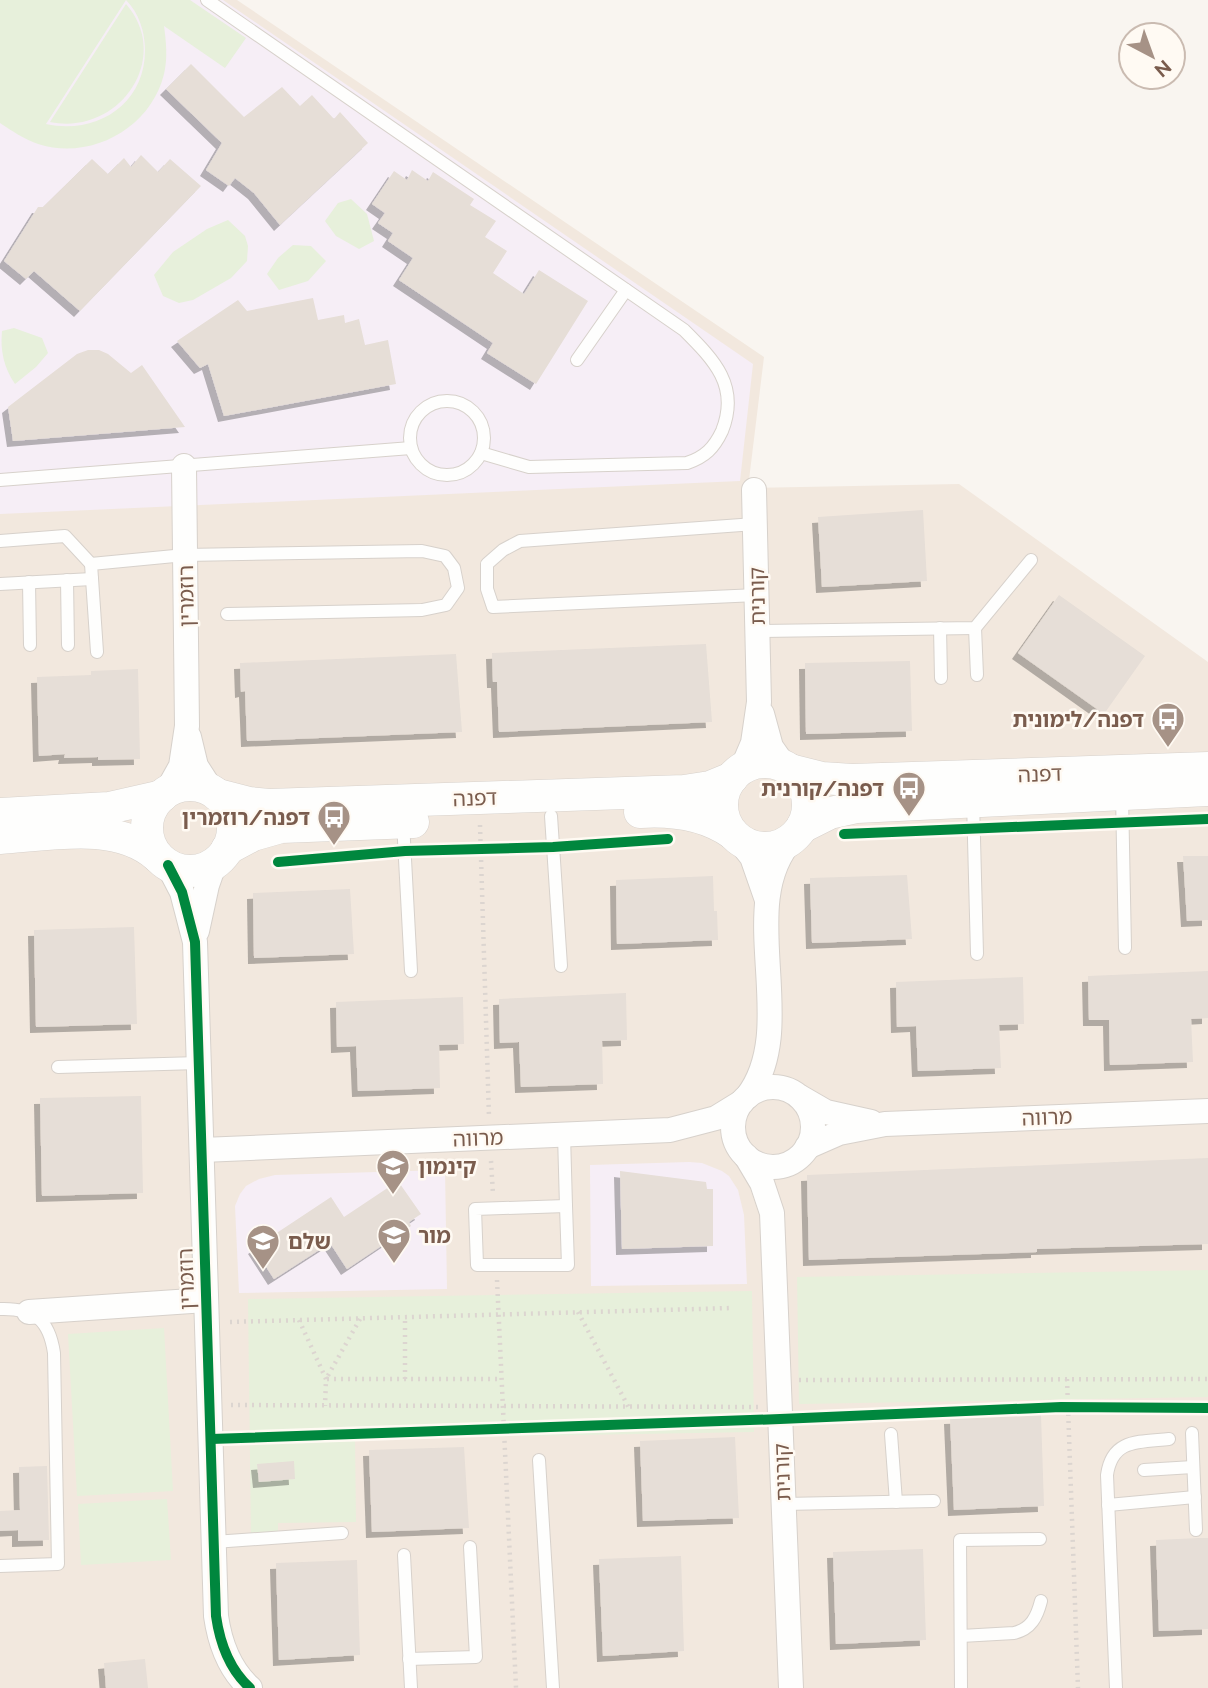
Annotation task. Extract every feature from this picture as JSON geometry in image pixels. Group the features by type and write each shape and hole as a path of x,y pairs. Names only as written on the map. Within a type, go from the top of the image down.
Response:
{"street":[{"name":"רוזמרין","path":"164,793 181,766 187,726 184,466"},
{"name":"קורנית","path":"737,773 753,743 759,702 754,490"},
{"name":"קורנית","path":"759,702 771,747 787,769"},
{"name":"רוזמרין","path":"187,726 197,766 215,793"},
{"path":"767,900 755,863 725,822 722,803 725,790 737,773 754,764 766,762 787,769 803,784 807,796 807,816 780,854 767,900 769,1037 759,1078 736,1112 733,1124 734,1136 742,1152 758,1164 770,1167 782,1166 802,1153 813,1129 807,1106 781,1073 769,1037"},
{"name":"דפנה","path":"787,769 822,778 852,780 1208,768"},
{"name":"דפנה","path":"215,793 269,805 684,791 710,787 737,773"},
{"path":"0,814 109,808 190,785 215,793 227,805 233,831 221,856 200,870 190,871 163,860 133,840 104,833 0,838"},
{"name":"דפנה","path":"797,832 830,813 852,807 1208,790"},
{"path":"163,860 149,841 147,825 152,809 164,793"},
{"name":"דפנה","path":"221,856 253,835 281,827 404,822 481,834 551,816 672,812 708,820 735,836"},
{"path":"735,836 749,845 762,848 775,847 797,832"},
{"name":"רוזמרין","path":"195,943 203,902 221,856"},
{"name":"רוזמרין","path":"163,860 182,892 195,943 218,1633 229,1662 250,1688"},
{"path":"745,1099 757,1090 770,1087 796,1095"},
{"name":"מרווה","path":"796,1095 818,1109 835,1115 885,1124"},
{"name":"מרווה","path":"670,1130 716,1118 745,1099"},
{"name":"מרווה","path":"802,1153 839,1133 885,1124 1208,1111"},
{"name":"מרווה","path":"202,1150 670,1130 708,1135 729,1142 742,1152"},
{"name":"קורנית","path":"742,1152 762,1183 772,1213 791,1688"},
{"name":"קורנית","path":"772,1213 781,1183 802,1153"},
{"path":"29,1312 207,1312"}],"lane":[{"path":"207,0 684,330 713,360 727,390 725,422 718,439 701,458 687,463 529,467 481,453"},
{"path":"577,360 626,290"},
{"path":"438,402 461,404 479,419 484,442 481,453 466,470 444,475 433,473 423,467 411,448 412,425 427,407 438,402"},
{"path":"0,480 411,448"},
{"path":"755,524 520,541 503,550 487,564 487,589 493,607 757,596"},
{"path":"0,541 65,536 91,564 97,652"},
{"path":"91,564 185,555 422,551 445,556 454,568 458,588 446,605 422,610 228,614"},
{"path":"977,676 975,628 1031,560"},
{"path":"0,584 92,579"},
{"path":"67,580 68,645"},
{"path":"29,582 30,645"},
{"path":"940,628 941,678"},
{"path":"757,631 975,628"},
{"path":"1122,794 1125,948"},
{"path":"973,801 977,954"},
{"path":"551,816 561,966"},
{"path":"404,822 411,971"},
{"path":"58,1067 199,1063"},
{"path":"564,1135 568,1265 477,1265 475,1209 566,1206"},
{"path":"0,1309 12,1308 29,1312 46,1326 54,1353 58,1564 0,1566"},
{"path":"1192,1433 1196,1530"},
{"path":"891,1434 896,1502"},
{"path":"1116,1688 1107,1475 1109,1463 1113,1454 1131,1442 1169,1439"},
{"path":"539,1460 553,1688"},
{"path":"1144,1470 1193,1466"},
{"path":"1108,1505 1195,1497"},
{"path":"783,1504 934,1501"},
{"path":"214,1542 342,1533"},
{"path":"961,1688 960,1540 1040,1539"},
{"path":"409,1659 477,1657 470,1547"},
{"path":"404,1555 411,1688"},
{"path":"961,1636 1023,1631 1033,1622 1041,1601"}],"path":[{"path":"481,834 493,849"},
{"path":"468,849 481,834"},
{"path":"481,834 493,1208"},
{"path":"496,1265 516,1688"},
{"path":"207,1312 299,1320 733,1308"},
{"path":"578,1312 629,1408"},
{"path":"405,1317 405,1379"},
{"path":"326,1379 360,1318"},
{"path":"299,1320 326,1379 325,1406"},
{"path":"326,1379 501,1379"},
{"path":"1066,1379 1064,1407 1078,1688"},
{"path":"779,1380 1208,1379"},
{"path":"210,1405 780,1408"},
{"path":"1064,1407 1080,1407"},
{"path":"490,1429 517,1429"}],"shaded area":[{"path":"0,0 237,0 764,357 748,488 959,484 1208,662 1208,1688 0,1688"},
{"path":"0,0 223,0 753,364 740,481 0,514"},
{"path":"702,1163 722,1171 729,1176 738,1190 744,1215 747,1284 591,1286 590,1165"},
{"path":"445,1170 447,1289 239,1293 235,1206 246,1186 275,1175"}],"green space":[{"path":"0,0 126,0 190,0 246,38 225,68 164,26 166,62 157,93 146,110 132,124 116,136 98,144 58,148 38,144 0,123","holes":["126,0 134,11 144,36 143,69 137,86 114,112 99,120 83,125 46,124"]},
{"path":"126,4 139,25 144,47 141,69 132,88 117,105 98,117 75,123 50,122"},
{"path":"351,199 367,214 374,241 359,249 336,236 325,221 338,203"},
{"path":"228,220 245,236 248,246 247,261 231,278 193,300 179,303 163,296 154,275 173,252 207,229"},
{"path":"293,245 311,246 326,261 308,281 279,290 267,274 278,258"},
{"path":"14,328 42,338 48,353 15,384 8,372 2,345 2,331"},
{"path":"1208,1270 1208,1397 799,1404 797,1277"},
{"path":"752,1291 754,1432 355,1439 356,1522 278,1523 278,1538 251,1539 248,1299"},
{"path":"164,1328 173,1491 77,1496 68,1334"},
{"path":"167,1499 171,1560 81,1565 78,1504"}],"building":[{"path":"191,64 244,117 282,87 300,106 312,95 334,119 340,112 368,143 280,225 254,193 235,178 229,186 206,170 222,143 166,89"},
{"path":"141,155 158,172 170,159 201,186 80,311 34,271 26,279 4,261 38,207 43,207 92,159 108,174 124,158 131,167"},
{"path":"412,170 428,181 433,172 474,199 470,205 496,221 485,237 507,251 493,273 524,294 539,270 588,301 536,384 487,353 493,343 399,280 413,258 388,241 393,233 378,223 385,213 372,204 394,171 407,180"},
{"path":"313,298 318,320 344,315 345,323 359,319 365,345 388,340 396,384 224,416 208,364 200,368 177,341 238,300 247,311"},
{"path":"99,350 108,354 131,373 142,365 185,427 13,441 8,407 77,354"},
{"path":"923,510 927,581 822,587 818,517"},
{"path":"1059,595 1145,656 1104,714 1018,653"},
{"path":"706,644 712,722 499,732 497,682 493,682 492,653"},
{"path":"456,654 462,732 247,741 245,691 241,692 240,663"},
{"path":"910,661 912,731 806,734 805,663"},
{"path":"138,669 140,759 64,758 65,754 39,756 37,677 91,675 91,671"},
{"path":"1183,856 1208,856 1208,920 1187,921"},
{"path":"907,875 912,939 812,943 810,878"},
{"path":"713,876 718,940 617,944 616,880"},
{"path":"350,889 354,954 254,958 253,893"},
{"path":"134,927 137,1024 36,1027 34,930"},
{"path":"1208,971 1208,1018 1191,1019 1193,1062 1110,1065 1109,1020 1089,1020 1088,976"},
{"path":"1023,977 1024,1024 999,1025 1001,1068 918,1071 916,1026 897,1027 896,982"},
{"path":"626,993 627,1040 602,1041 603,1084 521,1087 519,1042 500,1043 499,999"},
{"path":"463,997 464,1044 439,1045 440,1088 358,1091 356,1046 337,1047 336,1002"},
{"path":"141,1096 143,1193 42,1196 40,1098"},
{"path":"1208,1158 1208,1244 809,1260 807,1175"},
{"path":"620,1171 706,1182 707,1189 713,1189 713,1246 622,1249"},
{"path":"398,1181 421,1214 409,1222 411,1226 347,1269 330,1243 274,1279 254,1248 331,1197 344,1217"},
{"path":"1041,1415 1044,1506 954,1510 950,1418"},
{"path":"735,1437 739,1518 643,1521 640,1441"},
{"path":"464,1447 469,1528 372,1532 369,1450"},
{"path":"294,1461 295,1479 259,1482 257,1464"},
{"path":"47,1466 49,1540 18,1541 18,1530 0,1531 0,1511 20,1510 19,1467"},
{"path":"1208,1538 1208,1629 1159,1631 1156,1540"},
{"path":"923,1549 926,1640 836,1644 833,1552"},
{"path":"681,1556 684,1651 603,1656 599,1559"},
{"path":"357,1560 360,1655 279,1660 276,1563"},
{"path":"145,1659 148,1688 106,1688 104,1663"}],"cycle path":[{"path":"844,834 1208,819"},
{"path":"278,862 405,851 553,847 668,839"},
{"path":"168,865 182,892 195,942 216,1616 227,1655 236,1673 250,1688"},
{"path":"211,1439 1061,1407 1208,1408"}],"place":[{"name":"דפנה/לימונית","path":"1168,749"},
{"name":"דפנה/קורנית","path":"909,818"},
{"name":"דפנה/רוזמרין","path":"334,847"},
{"name":"קינמון","path":"393,1196"},
{"name":"מור","path":"394,1265"},
{"name":"שלם","path":"263,1271"}]}
